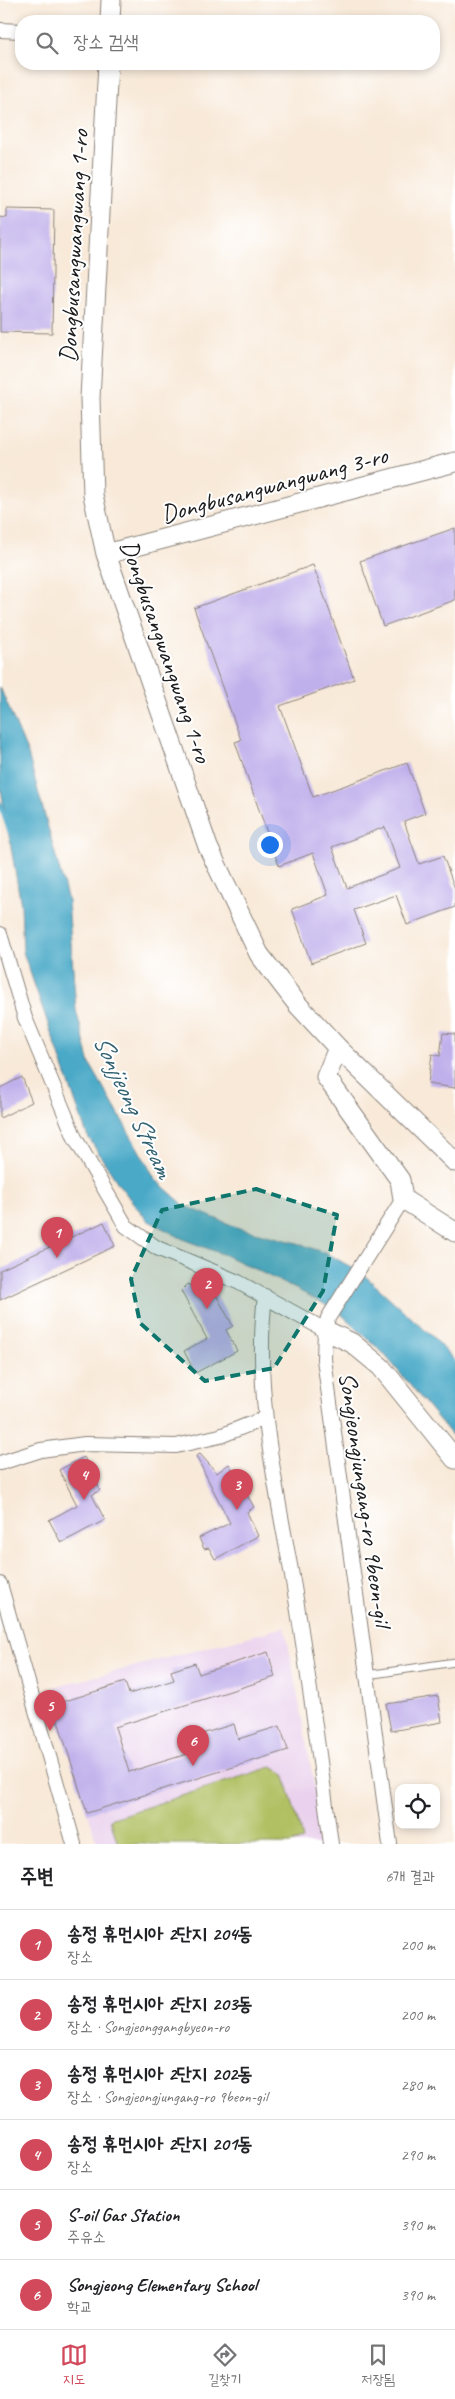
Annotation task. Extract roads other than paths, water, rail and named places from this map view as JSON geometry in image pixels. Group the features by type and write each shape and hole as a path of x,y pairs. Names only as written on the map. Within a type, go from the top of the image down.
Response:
{"street":[{"path":"110,15 111,0"},
{"path":"0,30 15,31"},
{"name":"Dongbusangwangwang 1-ro","path":"108,70 90,398 93,495 106,554 208,847 259,954 298,1005 338,1048 455,1162"},
{"name":"Dongbusangwangwang 3-ro","path":"106,554 455,462"},
{"path":"0,934 25,1018 74,1138 126,1226 157,1248 238,1282 327,1324 381,1367 455,1459"},
{"path":"327,1324 403,1199 400,1180 326,1077 338,1048"},
{"path":"403,1199 455,1232"},
{"path":"265,1296 262,1316 265,1418 299,1614 332,1844"},
{"name":"Songjeongjungang-ro 9beon-gil","path":"327,1324 324,1359 390,1844"},
{"path":"0,1463 42,1450 85,1444 176,1446 220,1436 265,1418"},
{"path":"0,1584 74,1844"}],"lane":[{"path":"367,1675 455,1662"}],"water":[{"name":"Sonjjeong Stream","path":"0,687 28,754 68,901 76,1010 90,1064 156,1180 185,1206 239,1228 301,1244 332,1256 364,1275 435,1339 455,1361 455,1439 384,1354 339,1312 225,1255 185,1240 147,1220 119,1185 87,1135 23,952 21,905 0,784"}],"waterway":[{"name":"Sonjjeong Stream","path":"0,804 10,832"}],"place":[{"name":"송정 휴먼시아 2단지 204동","path":"57,1258"},
{"name":"송정 휴먼시아 2단지 203동","path":"207,1309"},
{"name":"송정 휴먼시아 2단지 201동","path":"84,1500"},
{"name":"송정 휴먼시아 2단지 202동","path":"237,1510"},
{"name":"S-oil Gas Station","path":"50,1731"},
{"name":"Songjeong Elementary School","path":"193,1766"}]}
